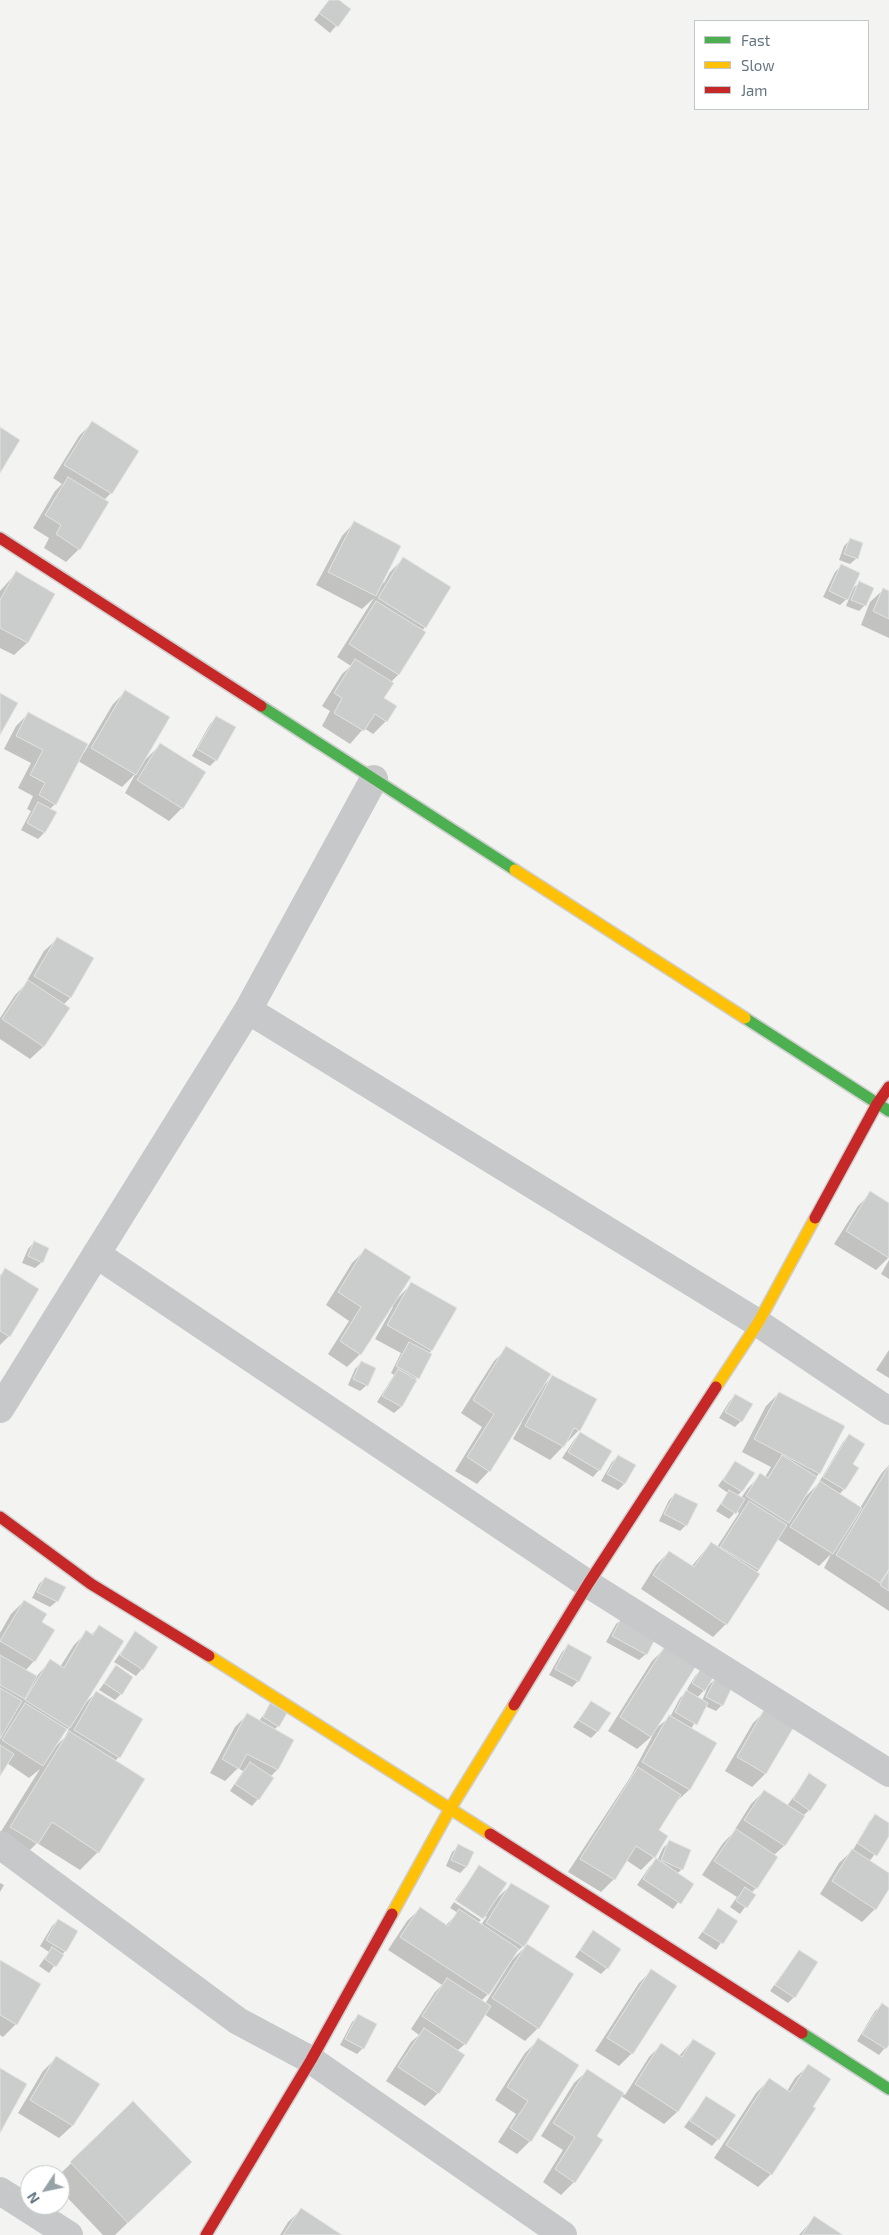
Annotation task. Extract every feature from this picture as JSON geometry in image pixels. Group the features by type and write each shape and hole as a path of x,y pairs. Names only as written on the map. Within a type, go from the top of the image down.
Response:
{"street":[{"path":"0,538 889,1111"},
{"path":"0,1410 248,1010 374,779"},
{"path":"248,1010 758,1323 889,1411"},
{"path":"206,2235 311,2060 450,1809 588,1584 758,1323 889,1087"},
{"path":"96,1254 588,1584 889,1773"},
{"path":"0,1517 91,1584 247,1679 889,2089"},
{"path":"0,1845 238,2021 311,2060 563,2235"},
{"path":"0,2191 69,2235"}],"building":[{"path":"329,0 339,0 351,9 338,27 319,13"},
{"path":"92,421 139,451 112,494 64,465"},
{"path":"0,427 20,440 0,473"},
{"path":"68,477 109,502 80,550 56,534 61,525 45,515"},
{"path":"354,521 401,546 376,596 328,572"},
{"path":"850,538 863,543 858,559 844,554"},
{"path":"403,557 451,587 426,628 378,598"},
{"path":"841,564 860,573 848,600 829,591"},
{"path":"16,571 55,594 28,643 0,628 0,600"},
{"path":"859,581 874,588 866,606 851,600"},
{"path":"883,588 889,591 889,619 873,611"},
{"path":"376,601 426,632 399,675 349,644"},
{"path":"355,659 394,683 384,698 397,706 387,722 375,714 364,731 334,713 342,698 334,693"},
{"path":"125,690 170,717 136,775 91,748"},
{"path":"0,693 18,703 0,735"},
{"path":"28,712 88,744 56,805 39,795 45,783 30,775 43,750 16,736"},
{"path":"216,716 236,727 217,761 197,749"},
{"path":"160,743 206,772 183,809 137,780"},
{"path":"38,802 57,812 45,833 27,823"},
{"path":"57,937 94,958 71,998 34,976"},
{"path":"28,980 70,1008 44,1047 2,1019"},
{"path":"870,1191 889,1203 889,1258 846,1231"},
{"path":"34,1241 49,1248 43,1263 28,1256"},
{"path":"365,1248 411,1277 361,1355 340,1341 361,1307 338,1292"},
{"path":"5,1268 39,1289 10,1337 0,1331 0,1277"},
{"path":"411,1282 457,1308 432,1351 387,1325"},
{"path":"409,1342 432,1354 419,1379 396,1366"},
{"path":"506,1346 551,1374 490,1472 467,1457 494,1414 473,1400"},
{"path":"361,1361 376,1368 368,1386 353,1379"},
{"path":"398,1369 417,1380 402,1407 382,1396"},
{"path":"552,1375 597,1399 580,1431 574,1428 564,1447 525,1426"},
{"path":"779,1392 845,1426 820,1474 754,1439"},
{"path":"735,1394 753,1404 742,1422 725,1412"},
{"path":"580,1432 612,1451 600,1471 568,1452"},
{"path":"849,1434 865,1444 853,1464 859,1468 845,1490 823,1477"},
{"path":"618,1455 636,1465 625,1484 607,1474"},
{"path":"782,1455 817,1477 789,1523 746,1496 760,1473 768,1478"},
{"path":"735,1461 755,1473 742,1492 723,1480"},
{"path":"889,1466 889,1569 880,1583 836,1555"},
{"path":"820,1481 862,1508 833,1554 790,1527"},
{"path":"729,1490 745,1499 736,1514 721,1504"},
{"path":"675,1493 698,1504 687,1526 664,1514"},
{"path":"749,1501 787,1525 759,1570 720,1547"},
{"path":"711,1542 760,1574 727,1625 653,1575 669,1551 694,1567"},
{"path":"889,1570 889,1591 880,1585"},
{"path":"45,1577 66,1587 58,1602 37,1592"},
{"path":"24,1600 47,1614 42,1622 55,1630 35,1662 0,1641"},
{"path":"622,1617 657,1635 647,1655 612,1636"},
{"path":"99,1625 124,1641 70,1728 25,1700 50,1659 64,1668 86,1630 93,1635"},
{"path":"135,1631 158,1647 143,1670 120,1655"},
{"path":"568,1644 592,1657 579,1682 555,1669"},
{"path":"665,1646 696,1666 651,1737 620,1717"},
{"path":"0,1655 37,1676 25,1699 0,1685"},
{"path":"116,1665 133,1677 122,1695 104,1683"},
{"path":"701,1668 714,1676 705,1691 692,1683"},
{"path":"716,1677 733,1685 723,1706 706,1697"},
{"path":"0,1688 22,1701 0,1739"},
{"path":"686,1690 708,1703 697,1725 675,1712"},
{"path":"96,1691 143,1719 120,1758 74,1730"},
{"path":"591,1701 611,1713 598,1732 578,1720"},
{"path":"25,1703 67,1729 43,1766 2,1740"},
{"path":"270,1703 287,1713 279,1727 263,1717"},
{"path":"765,1708 795,1725 766,1774 737,1757"},
{"path":"247,1713 294,1740 278,1770 247,1754 239,1769 222,1759"},
{"path":"669,1715 717,1743 690,1790 642,1762"},
{"path":"69,1731 145,1779 99,1853 52,1822 38,1844 10,1827"},
{"path":"0,1745 14,1754 0,1776"},
{"path":"250,1762 274,1778 259,1800 235,1784"},
{"path":"638,1767 681,1795 659,1830 668,1836 655,1858 636,1846 615,1880 580,1859"},
{"path":"809,1773 827,1785 810,1811 793,1799"},
{"path":"764,1790 805,1816 785,1846 744,1820"},
{"path":"875,1814 889,1823 889,1836 877,1856 857,1843"},
{"path":"736,1829 778,1857 757,1889 714,1861"},
{"path":"669,1840 691,1850 683,1870 661,1860"},
{"path":"458,1844 474,1852 467,1867 451,1860"},
{"path":"852,1849 889,1873 889,1889 876,1910 832,1881"},
{"path":"656,1858 694,1884 681,1904 643,1879"},
{"path":"479,1865 507,1883 483,1919 456,1901"},
{"path":"511,1883 550,1906 524,1947 486,1923"},
{"path":"745,1887 756,1895 747,1908 736,1901"},
{"path":"420,1907 448,1926 459,1909 519,1949 489,1995 400,1937"},
{"path":"718,1908 738,1921 723,1944 703,1932"},
{"path":"58,1919 78,1931 66,1952 46,1940"},
{"path":"593,1930 621,1949 608,1969 580,1950"},
{"path":"527,1944 574,1974 539,2029 492,1998"},
{"path":"52,1947 64,1955 56,1967 45,1959"},
{"path":"799,1950 818,1962 795,1998 775,1985"},
{"path":"0,1960 41,1984 17,2025 0,2015"},
{"path":"651,1969 677,1986 633,2054 607,2038"},
{"path":"447,1978 491,2006 466,2045 422,2016"},
{"path":"882,2003 889,2008 889,2045 886,2049 862,2034"},
{"path":"358,2014 377,2024 364,2049 345,2039"},
{"path":"424,2028 465,2055 439,2094 398,2067"},
{"path":"538,2038 579,2065 531,2142 510,2128 528,2101 507,2087"},
{"path":"693,2039 716,2053 678,2112 635,2084 661,2043 682,2057"},
{"path":"56,2056 100,2084 73,2126 30,2100"},
{"path":"808,2064 831,2079 813,2107 816,2108 772,2175 726,2145 769,2078 790,2092"},
{"path":"0,2068 27,2084 0,2133"},
{"path":"587,2069 624,2093 597,2136 603,2140 575,2183 555,2169 575,2137 553,2123"},
{"path":"706,2096 736,2115 719,2140 690,2121"},
{"path":"133,2101 192,2162 128,2223 70,2162"},
{"path":"301,2208 342,2235 283,2235"},
{"path":"814,2216 843,2235 802,2235"}],"traffic: fast":[{"path":"261,706 515,870"},
{"path":"745,1018 889,1111"},
{"path":"802,2033 889,2089"}],"traffic: slow":[{"path":"515,870 745,1018"},
{"path":"716,1387 758,1323 815,1218"},
{"path":"209,1656 490,1834"},
{"path":"392,1914 450,1809 514,1705"}],"traffic: jam":[{"path":"0,538 261,706"},
{"path":"815,1218 877,1104 889,1087"},
{"path":"514,1705 588,1584 716,1387"},
{"path":"0,1517 91,1584 209,1656"},
{"path":"490,1834 802,2033"},
{"path":"206,2235 311,2060 392,1914"}]}
